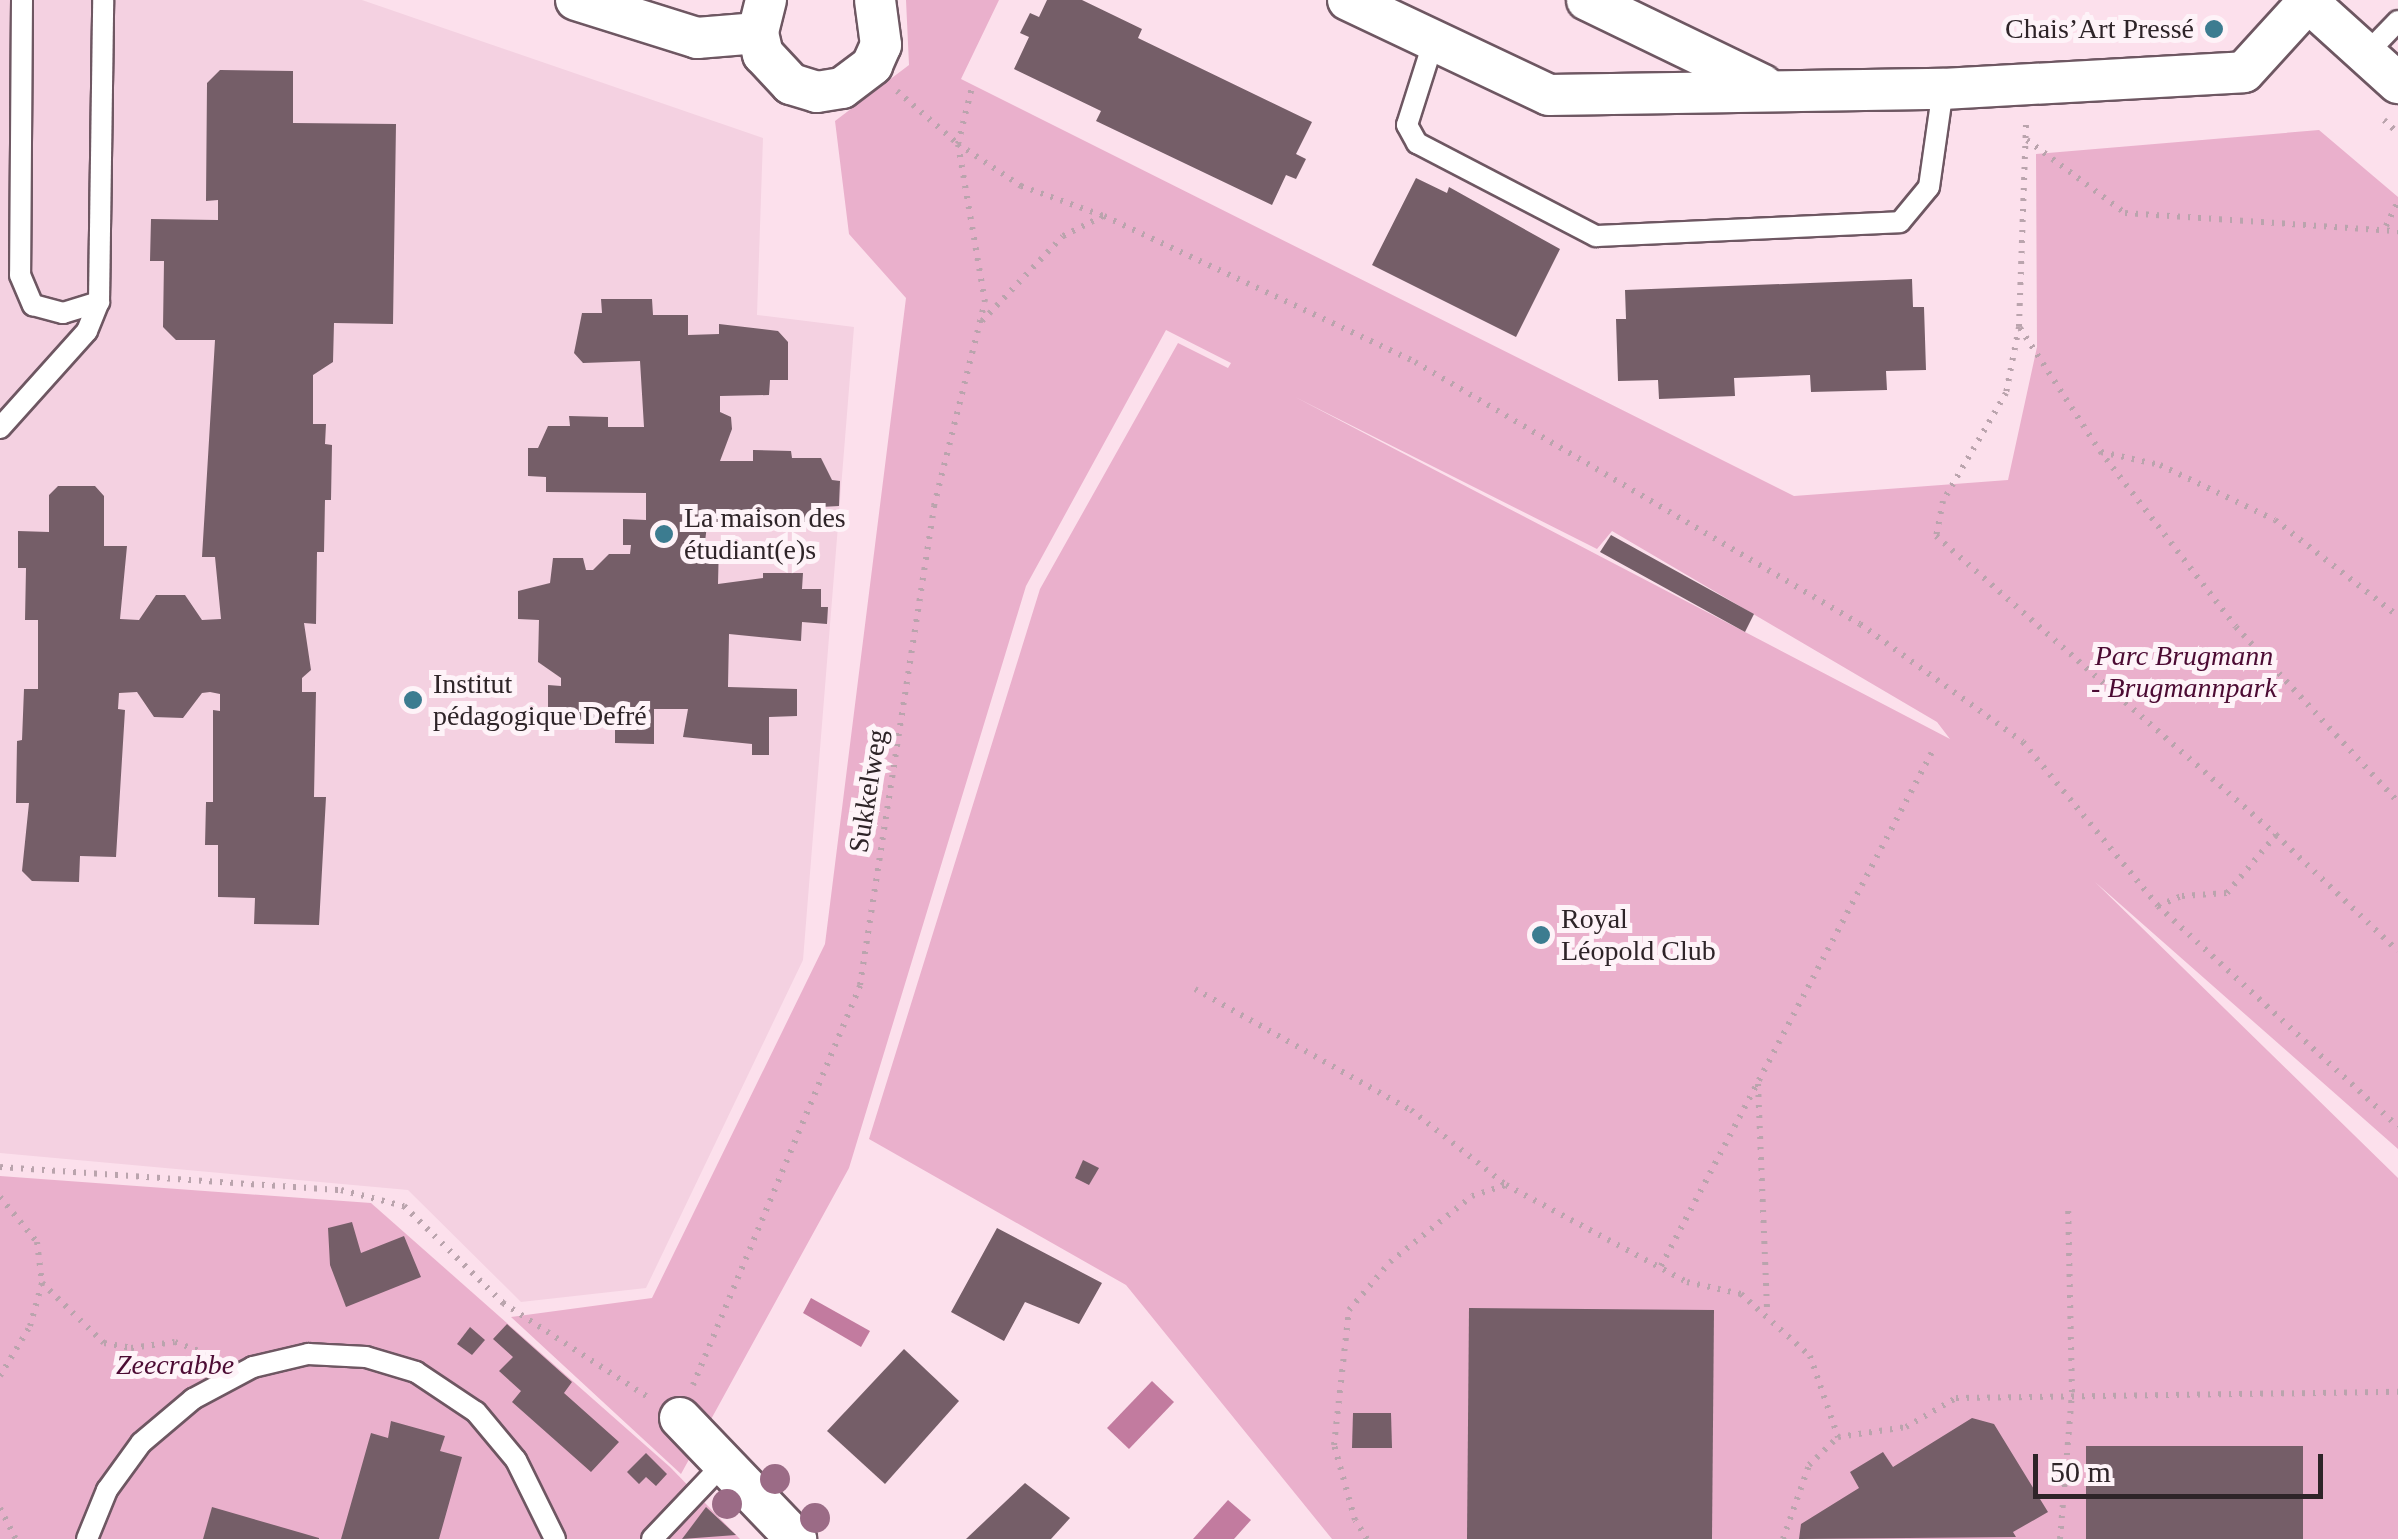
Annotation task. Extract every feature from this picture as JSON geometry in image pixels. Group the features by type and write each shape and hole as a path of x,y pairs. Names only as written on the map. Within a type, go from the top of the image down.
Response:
{"street":[{"path":"576,0 697,38 762,16 776,72 817,92 842,88 872,65 881,45 875,0"},
{"path":"1348,0 1433,44 1550,94 1943,89 2244,72 2306,1 2398,82"},
{"path":"1587,0 1771,89"},
{"path":"680,1418 796,1539"}],"lane":[{"path":"22,0 20,274 33,305 63,314 99,302"},
{"path":"0,428 88,331 99,302 103,0"},
{"path":"2366,54 2398,21"},
{"path":"1433,44 1407,124 1417,144 1596,236 1900,222 1929,187 1943,89"},
{"path":"87,1539 106,1490 142,1443 194,1398 236,1376 308,1354 366,1356 416,1372 476,1412 516,1460 555,1539"},
{"path":"652,1539 724,1463"}],"path":[{"path":"872,65 958,144 1021,186 1104,216 1415,362 1860,624 2023,742 2158,906 2398,1127"},
{"path":"958,144 972,88"},
{"path":"2026,126 2019,326 2006,393 1943,500 1936,536 2276,834 2398,951"},
{"path":"2026,140 2125,214 2386,226 2398,231"},
{"name":"Sukkelweg","path":"680,1418 860,984 934,506 979,324 983,263 958,144"},
{"path":"2386,226 2398,201"},
{"path":"979,324 1062,236 1104,216"},
{"path":"2019,326 2100,451 2236,627 2398,802"},
{"path":"2100,451 2160,466 2276,520 2398,616"},
{"path":"1660,1266 1932,752"},
{"path":"2158,906 2182,896 2227,893 2276,834"},
{"path":"1195,990 1411,1110 1506,1185 1687,1282 1742,1294 1810,1356 1838,1437"},
{"path":"1757,1083 1767,1313"},
{"path":"0,1167 341,1190 404,1206 503,1303 680,1418"},
{"path":"1368,1539 1355,1520 1334,1445 1349,1310 1390,1262 1472,1196 1506,1185"},
{"path":"0,1197 38,1242 42,1283 30,1326 0,1376"},
{"path":"2060,1539 2072,1392 2068,1203"},
{"path":"42,1283 104,1343 132,1348 175,1342 223,1360 236,1376"},
{"path":"1784,1539 1809,1465 1838,1437 1906,1428 1956,1398 2072,1392 2398,1392"},
{"path":"0,1508 16,1539"}],"shaded area":[{"name":"Institut pédagogique Defré","path":"0,0 362,0 763,138 757,315 854,327 803,960 646,1288 521,1302 408,1190 0,1153"},
{"path":"811,1298 870,1331 861,1347 803,1313"},
{"path":"1152,1381 1174,1402 1129,1449 1107,1428"},
{"path":"1228,1500 1251,1520 1234,1539 1193,1539"}],"green space":[{"name":"Royal Léopold Club","path":"906,0 999,0 961,79 1794,496 2008,480 2037,347 2036,154 2319,130 2398,197 2398,1149 2095,882 2398,1178 2398,1539 1332,1539 1126,1285 869,1139 1040,589 1178,343 1228,368 1231,363 1166,330 1026,586 849,1168 681,1474 511,1317 652,1298 825,944 906,298 849,234 835,121 909,65","holes":["1295,397 1597,549 1612,531 1937,722 1950,739"]},
{"name":"Zeecrabbe","path":"0,1176 371,1203 670,1467 740,1539 0,1539"}],"building":[{"path":"1047,0 1082,0 1142,29 1138,38 1312,122 1296,154 1306,159 1296,179 1286,175 1272,205 1096,121 1101,111 1014,69 1029,37 1020,33 1030,13 1039,17"},
{"path":"220,70 293,71 293,123 396,124 393,324 334,323 333,362 313,375 313,424 326,424 325,444 332,445 331,500 325,500 324,552 317,552 316,624 304,623 311,670 302,678 302,692 316,692 314,797 326,797 319,925 254,924 255,898 218,897 218,845 205,845 206,802 213,802 213,710 220,711 220,694 210,692 202,693 183,718 154,717 137,692 119,693 118,709 125,710 116,857 80,856 79,882 32,881 22,871 29,803 16,803 17,741 22,740 24,689 38,689 38,620 25,620 26,568 18,568 18,531 49,532 49,495 58,486 95,486 104,496 104,546 127,546 120,619 139,620 156,595 185,595 202,620 221,619 215,557 202,557 215,340 176,340 163,327 164,261 150,261 151,219 218,220 218,200 206,201 207,83"},
{"path":"1416,178 1447,193 1449,187 1560,249 1516,337 1372,265"},
{"path":"1912,279 1913,307 1924,307 1926,370 1886,371 1887,390 1811,392 1810,375 1734,378 1735,396 1659,399 1658,380 1618,381 1616,319 1626,319 1625,290"},
{"name":"La maison des étudiant(e)s","path":"601,299 652,299 653,315 688,315 688,335 719,334 719,324 778,331 788,342 788,380 770,380 769,395 720,396 720,412 731,417 732,429 720,461 753,461 753,450 791,451 792,458 821,458 832,480 840,481 839,506 821,507 820,522 707,525 705,542 719,542 718,584 763,578 763,573 803,573 802,589 821,589 821,607 828,607 827,624 802,622 801,641 729,634 728,687 797,689 797,716 769,717 769,755 752,755 752,744 683,737 688,709 654,709 654,744 615,743 615,723 558,722 548,712 548,685 561,686 561,678 538,662 539,620 518,619 518,591 550,583 553,558 583,558 586,570 593,570 609,554 630,554 631,545 623,545 623,519 646,520 646,493 546,492 546,477 528,476 528,448 538,448 548,426 570,426 569,416 608,417 608,427 644,427 640,361 583,363 574,353 582,313 602,313"},
{"path":"1611,535 1754,614 1745,632 1600,552"},
{"path":"1083,1160 1099,1168 1089,1185 1075,1178"},
{"path":"352,1222 361,1253 404,1236 421,1277 346,1307 330,1265 328,1228"},
{"path":"997,1228 1102,1283 1079,1324 1025,1302 1004,1341 951,1312"},
{"path":"1469,1308 1714,1310 1712,1539 1467,1539"},
{"path":"507,1324 572,1382 564,1393 619,1442 591,1472 512,1402 521,1391 499,1371 513,1357 493,1339"},
{"path":"470,1327 485,1340 472,1355 457,1344"},
{"path":"904,1349 959,1401 885,1484 827,1431"},
{"path":"1353,1413 1391,1413 1392,1448 1352,1448"},
{"path":"1972,1418 1994,1424 2048,1512 2013,1532 2016,1537 1799,1539 1801,1524 1859,1488 1850,1472 1883,1452 1893,1467"},
{"path":"391,1421 445,1436 440,1451 462,1457 439,1539 341,1539 371,1433 388,1438"},
{"path":"2086,1446 2303,1446 2303,1539 2086,1539"},
{"path":"646,1453 667,1474 656,1486 646,1477 639,1484 627,1472"},
{"path":"1025,1483 1070,1518 1051,1539 966,1539"},
{"path":"212,1507 319,1538 319,1539 203,1539"},
{"path":"706,1507 736,1535 682,1539"}],"place":[{"name":"Chais’Art Pressé","path":"2214,29"},
{"name":"La maison des étudiant(e)s","path":"664,534"},
{"name":"Institut pédagogique Defré","path":"413,700"},
{"name":"Royal Léopold Club","path":"1541,935"}],"park label":[{"name":"Parc Brugmann - Brugmannpark","path":"2184,672"}]}
